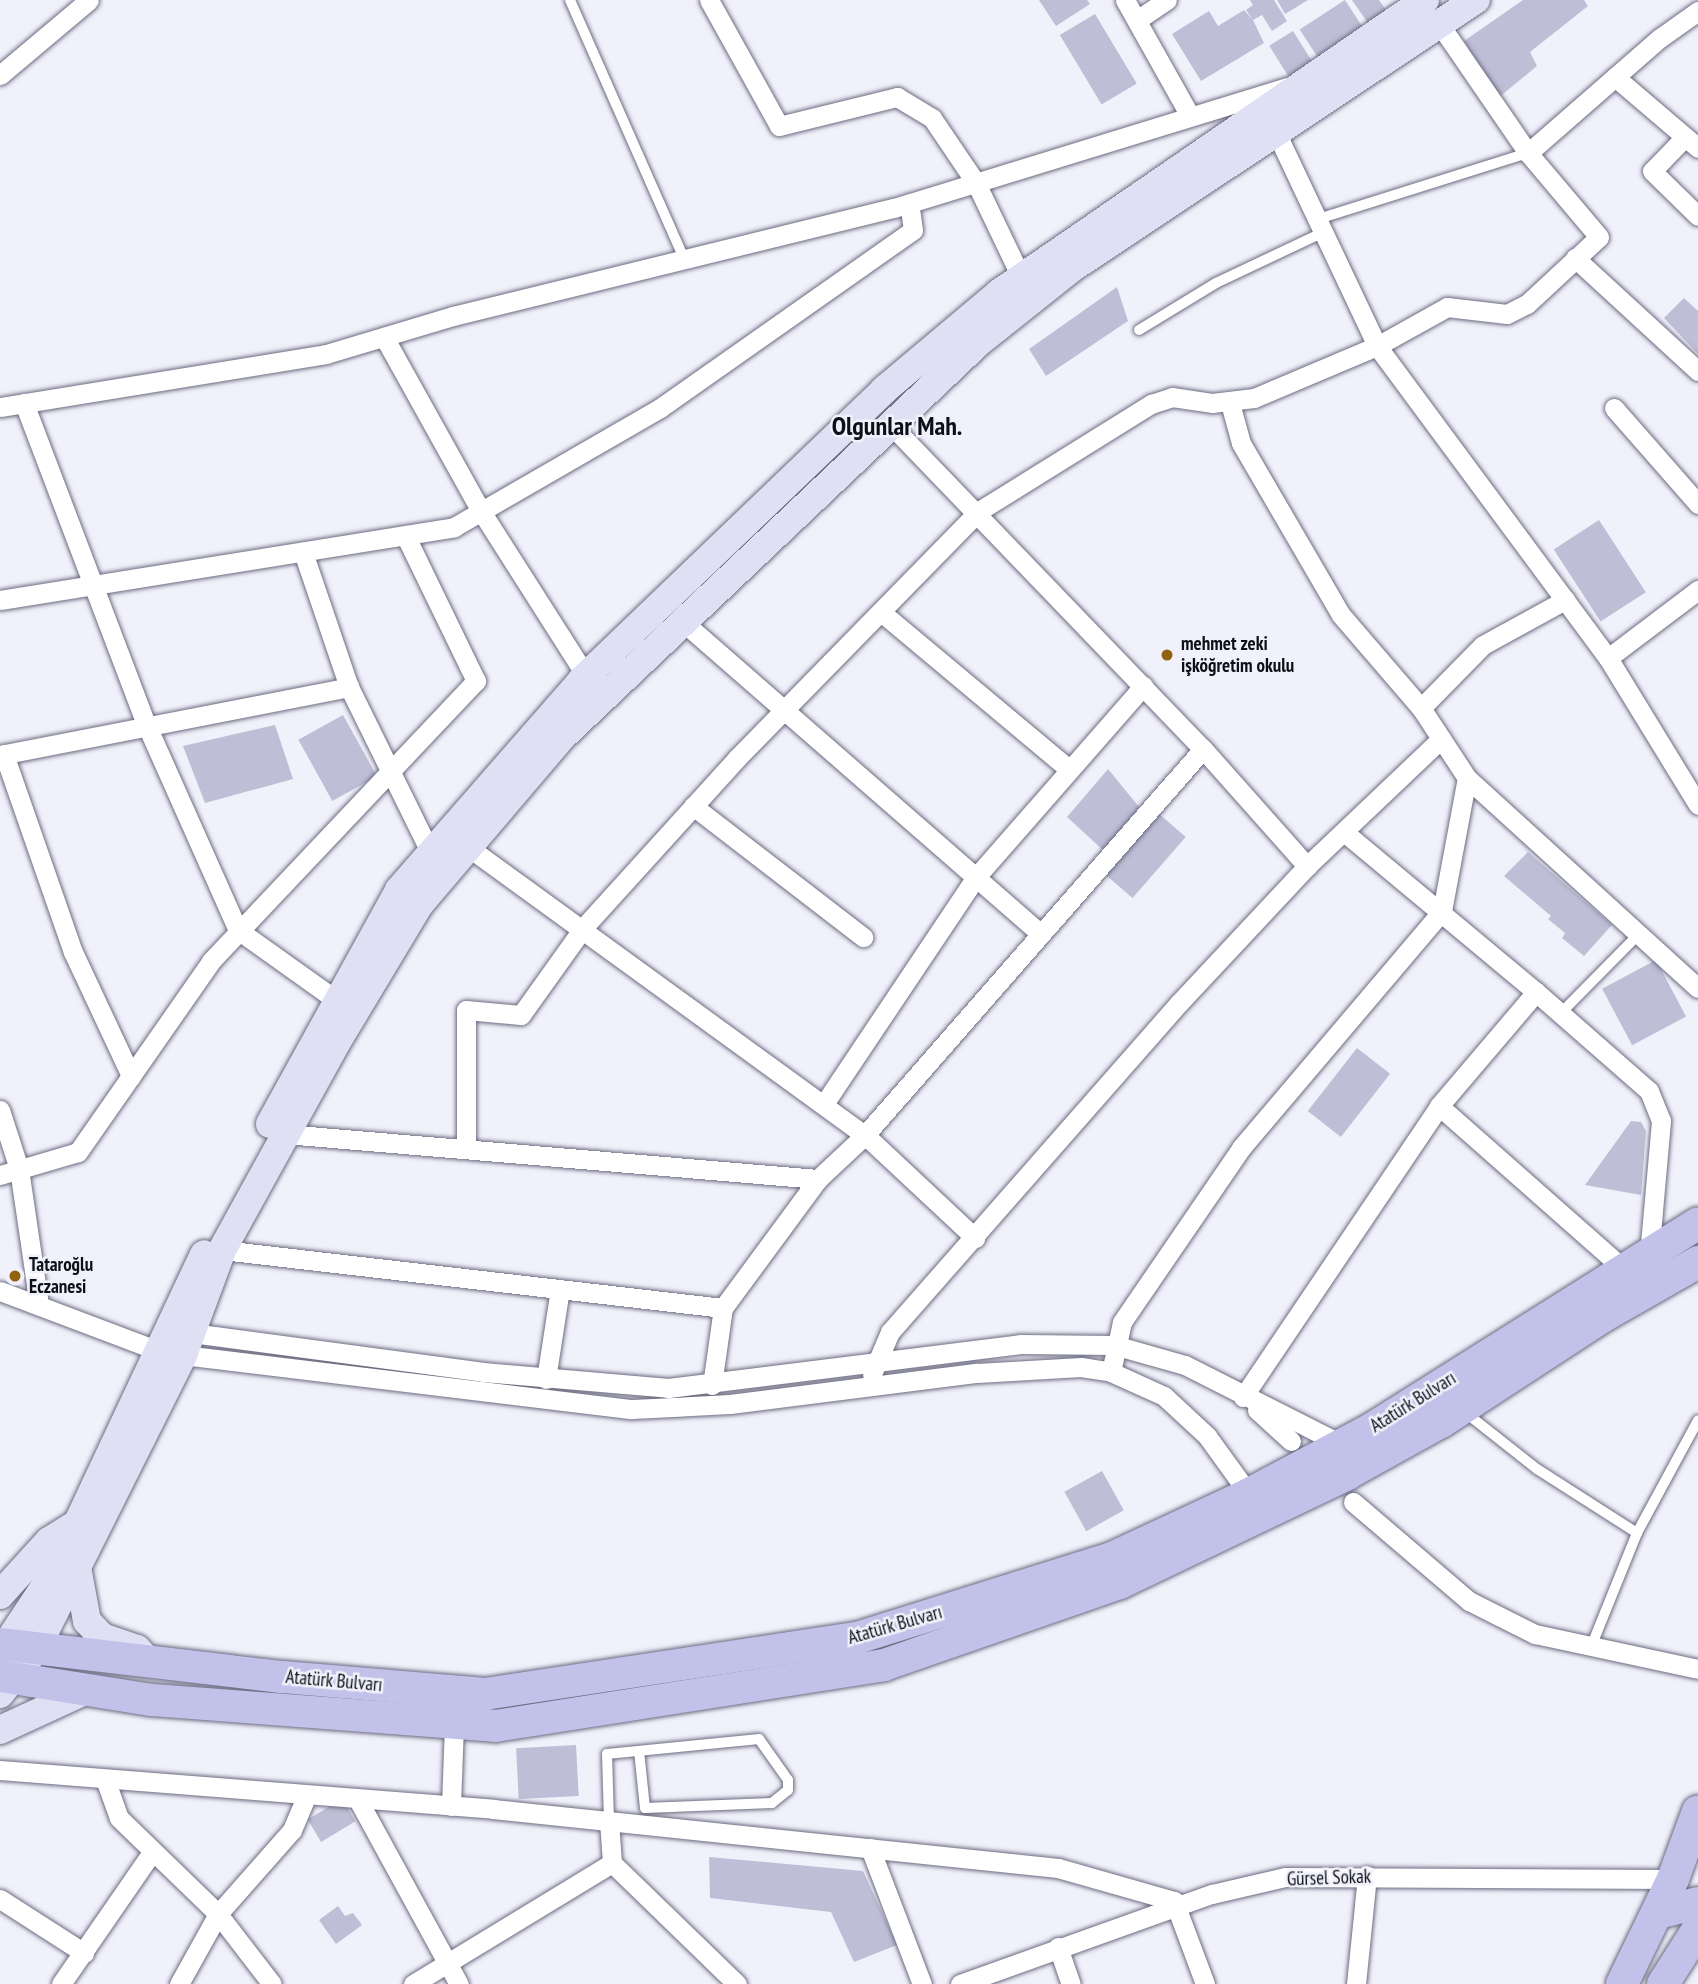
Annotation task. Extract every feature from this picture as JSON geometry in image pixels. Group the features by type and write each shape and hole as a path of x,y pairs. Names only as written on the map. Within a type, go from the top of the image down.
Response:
{"main road":[{"path":"8,1663 77,1567 336,1000 399,890 586,676 884,390 1021,277 1299,83 1425,0"},
{"path":"8,1663 78,1524 177,1346 222,1250 285,1134 419,905 562,737 979,342 1072,268 1275,130 1476,0"},
{"name":"Atatürk Bulvarı","path":"8,1663 149,1662 485,1694 843,1640 1112,1558 1249,1494 1343,1445 1698,1223"},
{"name":"Atatürk Bulvarı","path":"8,1663 87,1690 152,1700 495,1726 884,1665 1120,1583 1347,1474 1462,1409 1602,1317 1698,1262"},
{"path":"0,1595 49,1541 78,1524"},
{"path":"77,1567 87,1622 102,1637 137,1649 149,1662"},
{"path":"0,1730 87,1690"},
{"path":"1622,1984 1673,1880 1698,1811"},
{"path":"1673,1880 1698,1860"},
{"path":"1658,1913 1698,1903"},
{"path":"1663,1984 1697,1933"}],"street":[{"path":"0,75 89,0"},
{"path":"709,0 779,126 897,97 932,118 976,183 1021,277"},
{"path":"1125,0 1190,116"},
{"path":"1137,20 1167,0"},
{"path":"1528,153 1615,77 1698,11"},
{"path":"466,1149 466,1010 521,1015 583,928 693,806 979,512 1138,409 1172,397 1230,403 1254,398 1377,346 1447,307 1492,314 1515,310 1599,237 1528,153 1440,25"},
{"path":"1615,77 1692,142 1652,171 1698,216"},
{"path":"0,407 326,355 384,337 909,203 1299,83"},
{"path":"1275,130 1377,346 1608,657 1698,805"},
{"path":"0,600 454,527 660,408 913,230 909,203"},
{"path":"1575,258 1698,371"},
{"path":"384,337 481,511 586,676"},
{"path":"24,403 147,726 238,930 336,1000"},
{"path":"1230,403 1241,443 1341,615 1422,708 1467,778 1641,932 1698,988"},
{"path":"1614,408 1698,504"},
{"path":"890,424 979,512 1203,749 1307,866"},
{"path":"9,1172 78,1152 211,961 238,930 393,773 476,681 405,535"},
{"path":"303,552 349,687 431,854"},
{"path":"1608,657 1698,590"},
{"path":"1422,708 1483,645 1565,600"},
{"path":"881,612 1069,769"},
{"path":"682,621 786,708 1038,932"},
{"path":"824,1104 976,877 1143,686"},
{"path":"131,1076 73,952 2,755 349,687"},
{"path":"870,1386 874,1364 890,1332 1179,1003 1307,866 1441,739"},
{"path":"712,1385 723,1308 818,1179 865,1135 1038,932 1203,749"},
{"path":"1111,1372 1114,1345 1122,1322 1241,1148 1442,911 1467,778"},
{"path":"693,806 863,937"},
{"path":"1344,832 1442,911 1649,1091 1661,1121 1637,1263 1439,1106"},
{"path":"468,847 865,1135 975,1238"},
{"path":"1243,1397 1439,1106 1536,992"},
{"path":"0,1110 9,1172 39,1305"},
{"path":"285,1134 818,1179"},
{"path":"222,1250 723,1308"},
{"path":"545,1379 560,1289"},
{"path":"0,1291 177,1346 632,1409 730,1404 1038,1368 1081,1367 1111,1372 1140,1382 1187,1414 1249,1494"},
{"path":"177,1346 668,1388 712,1385 1020,1344 1114,1345 1185,1365 1243,1397 1343,1445"},
{"path":"1243,1397 1291,1441"},
{"path":"1353,1502 1469,1601 1535,1634 1698,1669"},
{"path":"451,1806 454,1724"},
{"path":"0,1770 451,1806 1058,1868 1169,1898 1178,1906 1205,1984"},
{"path":"105,1779 119,1818 218,1914 272,1984"},
{"path":"179,1984 218,1914 292,1830 307,1795"},
{"path":"357,1798 459,1984"},
{"path":"609,1821 612,1863 737,1984"},
{"path":"870,1848 922,1984"},
{"path":"61,1984 152,1852"},
{"path":"413,1984 445,1962 612,1863"},
{"path":"1356,1984 1367,1876"},
{"name":"Gürsel Sokak","path":"960,1984 1178,1906 1285,1878 1367,1876 1673,1880"},
{"path":"0,1899 84,1953"},
{"path":"1658,1913 1697,1933"},
{"path":"1058,1947 1071,1984"}],"lane":[{"path":"570,0 684,259"},
{"path":"1139,330 1216,283 1319,227 1528,153"},
{"path":"1560,1014 1641,932"},
{"path":"1462,1409 1537,1469 1637,1533"},
{"path":"1591,1647 1637,1533 1698,1419"},
{"path":"609,1821 607,1754 759,1739 788,1780 788,1790 772,1803 645,1808 639,1751"}],"building":[{"path":"1039,0 1087,0 1090,4 1056,26"},
{"path":"1250,0 1274,0 1287,21 1272,31 1262,15 1253,20 1246,10 1253,5"},
{"path":"1277,0 1308,0 1285,14"},
{"path":"1345,0 1364,29 1319,59 1300,29"},
{"path":"1352,0 1379,0 1391,17 1372,29"},
{"path":"1523,0 1584,0 1588,6 1530,52 1537,66 1498,98 1464,41"},
{"path":"1244,10 1253,20 1264,43 1201,81 1172,34 1209,11 1218,26"},
{"path":"1095,14 1137,83 1102,105 1060,35"},
{"path":"1293,31 1313,63 1289,78 1269,46"},
{"path":"1117,287 1128,321 1046,376 1029,349"},
{"path":"1684,298 1698,311 1698,354 1664,318"},
{"path":"1599,520 1646,592 1601,622 1554,549"},
{"path":"343,715 377,776 332,801 298,740"},
{"path":"275,725 293,779 205,803 183,746"},
{"path":"1108,769 1140,808 1103,850 1067,817"},
{"path":"1157,812 1186,837 1133,898 1104,873"},
{"path":"1528,852 1612,925 1584,956 1562,938 1565,933 1548,919 1551,916 1504,876"},
{"path":"1656,960 1686,1017 1632,1045 1602,989"},
{"path":"1357,1048 1390,1074 1341,1137 1308,1111"},
{"path":"1631,1121 1641,1122 1646,1131 1641,1195 1585,1185"},
{"path":"1102,1471 1124,1510 1086,1531 1064,1492"},
{"path":"576,1745 579,1796 519,1799 516,1748"},
{"path":"342,1799 355,1821 321,1842 308,1820"},
{"path":"709,1857 863,1871 897,1945 854,1962 831,1912 710,1898"},
{"path":"338,1906 345,1916 353,1913 362,1925 336,1944 319,1920"}],"place":[{"name":"mehmet zeki işköğretim okulu","path":"1167,655"},
{"name":"Tataroğlu Eczanesi","path":"15,1276"}],"district":[{"name":"Olgunlar Mah.","path":"897,426"}]}
